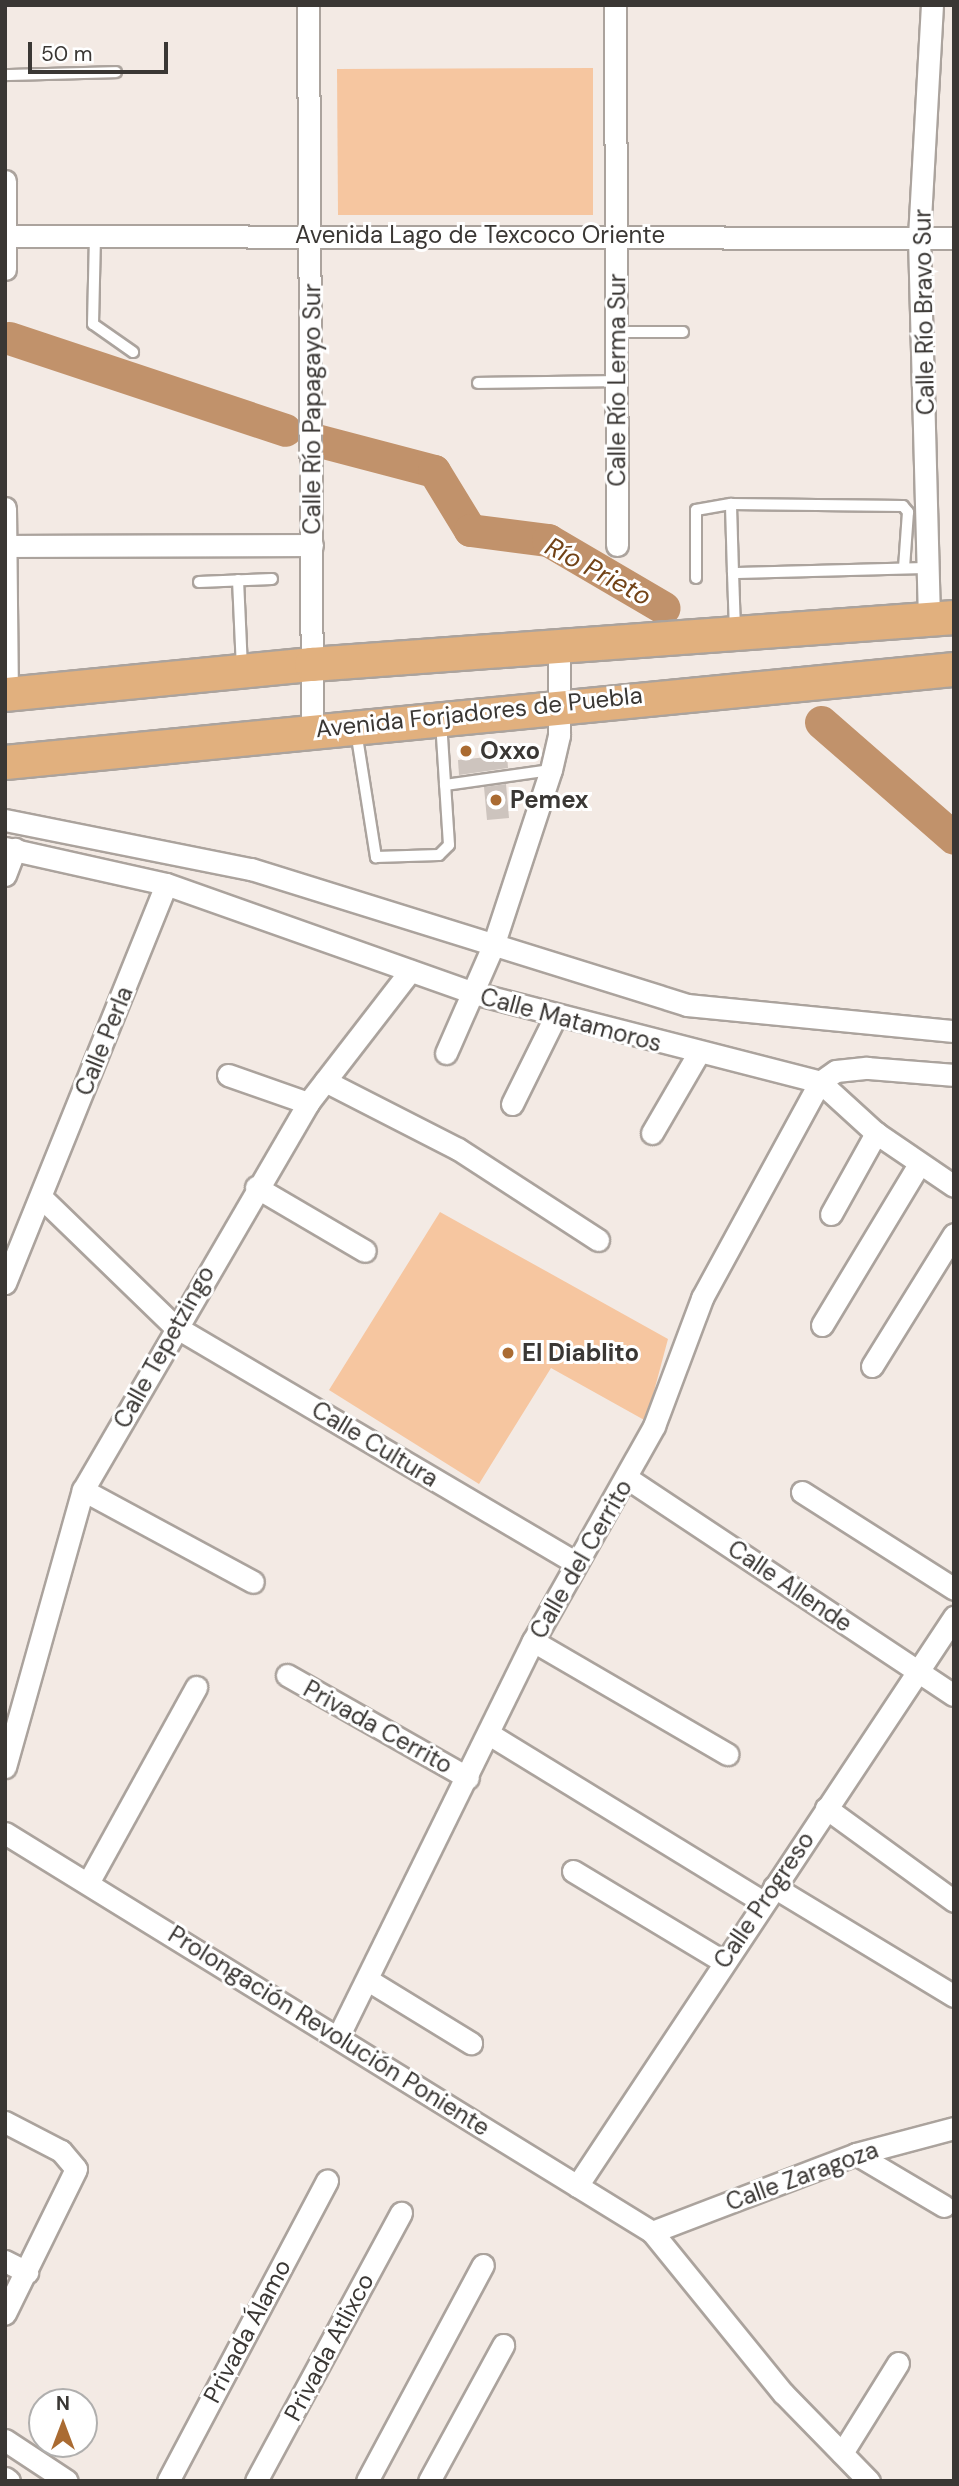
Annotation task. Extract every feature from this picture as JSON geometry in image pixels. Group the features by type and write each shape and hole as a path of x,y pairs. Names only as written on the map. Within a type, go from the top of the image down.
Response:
{"main road":[{"path":"6,694 312,664 942,618"},
{"name":"Avenida Forjadores de Puebla","path":"5,762 441,715 954,669"}],"street":[{"name":"Calle Río Papagayo Sur","path":"308,5 312,236 312,728"},
{"name":"Calle Río Lerma Sur","path":"615,5 618,234 617,545"},
{"name":"Calle Río Bravo Sur","path":"932,5 919,237 930,568 942,618"},
{"path":"5,181 5,269"},
{"name":"Avenida Lago de Texcoco Oriente","path":"6,236 618,234 954,238"},
{"path":"5,508 6,694"},
{"path":"6,546 312,545"},
{"path":"446,1053 493,946 551,770 560,705 559,645"},
{"path":"5,820 251,869 687,1005 954,1031"},
{"path":"5,875 10,849"},
{"name":"Calle Matamoros","path":"10,849 166,884 474,993 555,1017 820,1083 876,1133 954,1186"},
{"name":"Calle Perla","path":"5,1283 42,1198 166,884"},
{"name":"Calle Tepetzingo","path":"5,1767 83,1490 174,1326 308,1103 411,971"},
{"path":"512,1104 555,1017"},
{"path":"652,1133 698,1054"},
{"path":"820,1083 836,1071 867,1068 954,1075"},
{"path":"228,1075 308,1103"},
{"path":"325,1081 458,1149 598,1240"},
{"name":"Calle del Cerrito","path":"339,2035 468,1778 533,1641 575,1562 626,1478 667,1397 702,1298 820,1083"},
{"path":"831,1214 876,1133"},
{"path":"822,1325 919,1164"},
{"path":"256,1187 365,1251"},
{"name":"Calle Cultura","path":"42,1198 174,1326 575,1562"},
{"path":"872,1366 954,1234"},
{"name":"Calle Allende","path":"626,1478 954,1695"},
{"path":"83,1490 253,1582"},
{"path":"802,1492 954,1589"},
{"name":"Calle Progreso","path":"577,2186 723,1961 954,1617"},
{"path":"533,1641 726,1754"},
{"name":"Privada Cerrito","path":"287,1675 468,1778"},
{"path":"88,1883 196,1687"},
{"path":"489,1734 769,1895 954,1996"},
{"path":"826,1808 954,1901"},
{"name":"Prolongación Revolución Poniente","path":"5,1833 339,2035 652,2232 783,2393 869,2481"},
{"path":"573,1871 723,1961"},
{"path":"368,1980 471,2043"},
{"path":"5,2122 61,2151 76,2169 5,2313"},
{"name":"Calle Zaragoza","path":"652,2232 856,2154 954,2128"},
{"path":"856,2154 944,2206"},
{"name":"Privada Álamo","path":"168,2481 327,2181"},
{"name":"Privada Atlixco","path":"256,2481 401,2213"},
{"path":"5,2261 27,2272"},
{"path":"368,2481 483,2265"},
{"path":"429,2481 503,2344"},
{"path":"842,2453 898,2363"},
{"path":"5,2440 67,2481"}],"lane":[{"path":"5,75 116,72"},
{"path":"95,236 93,324 133,352"},
{"path":"618,332 683,332"},
{"path":"478,383 617,381"},
{"path":"696,578 696,510 731,503 903,506 908,512 904,568"},
{"path":"731,503 735,633"},
{"path":"733,573 930,568"},
{"path":"199,582 272,579"},
{"path":"238,580 242,671"},
{"path":"355,724 376,857 445,851 441,715"},
{"path":"445,785 551,770"}],"shaded area":[{"path":"593,68 593,215 338,215 337,69"},
{"name":"El Diablito","path":"440,1212 668,1339 646,1421 551,1368 479,1484 329,1390"}],"building":[{"path":"507,755 508,768 459,775 458,760"},
{"name":"Pemex","path":"506,784 509,818 487,820 484,787"}],"waterway":[{"name":"Río Prieto","path":"9,338 285,430"},
{"name":"Río Prieto","path":"316,440 434,471 470,530 548,540 664,608"},
{"path":"821,722 954,838"}],"place":[{"name":"Oxxo","path":"466,751"},
{"name":"Pemex","path":"496,800"},
{"name":"El Diablito","path":"508,1353"}]}
